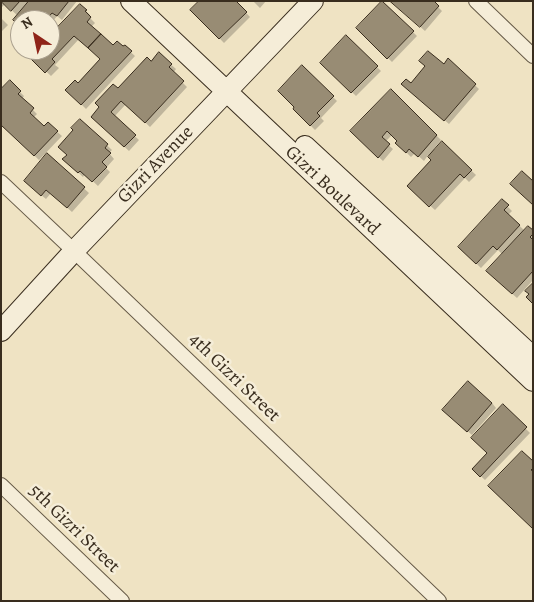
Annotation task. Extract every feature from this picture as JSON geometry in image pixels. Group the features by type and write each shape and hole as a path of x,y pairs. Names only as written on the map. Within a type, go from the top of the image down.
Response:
{"main road":[{"name":"Gizri Boulevard","path":"132,1 533,357"},
{"name":"Gizri Boulevard","path":"150,1 231,87 533,381"},
{"name":"Gizri Avenue","path":"1,331 74,251 313,1"}],"street":[{"path":"476,1 533,56"},
{"name":"4th Gizri Street","path":"1,182 439,601"},
{"name":"5th Gizri Street","path":"1,485 122,601"}],"building":[{"path":"1,1 20,1 12,10"},
{"path":"29,1 69,1 60,12 60,10 21,10"},
{"path":"199,1 236,1 247,12 219,39 190,10"},
{"path":"382,1 414,31 387,59 356,28"},
{"path":"390,1 434,1 439,6 420,27"},
{"path":"80,4 91,17 87,22 101,34 88,48 74,36 60,51 60,25"},
{"path":"101,34 113,45 117,41 132,51 81,105 65,90 75,80 78,83 100,59 88,48"},
{"path":"346,35 378,66 351,93 320,63"},
{"path":"428,51 444,64 448,58 476,84 444,121 401,84 406,79 411,83 425,66 419,61"},
{"path":"159,52 172,64 169,67 184,81 145,123 121,101 111,112 136,135 124,147 91,117 99,107 95,103 113,84 118,88 147,57 151,61"},
{"path":"32,60 53,60 55,62 45,73"},
{"path":"302,65 334,96 317,113 320,116 310,126 278,91"},
{"path":"10,80 21,91 18,94 34,108 30,113 44,126 48,122 58,131 34,156 1,125 1,89"},
{"path":"391,89 437,135 418,157 409,149 406,153 395,143 397,141 387,131 382,137 390,144 378,158 350,131"},
{"path":"80,119 108,144 105,148 111,153 102,162 107,167 92,182 62,159 67,155 58,147 73,130 71,128"},
{"path":"442,141 472,170 464,178 460,174 429,207 407,186 431,160 428,157"},
{"path":"47,153 85,187 67,208 46,190 41,196 24,181"},
{"path":"522,171 533,181 533,205 510,184"},
{"path":"502,199 509,205 504,210 520,225 497,250 493,246 476,264 458,247"},
{"path":"528,226 533,230 533,234 530,237 533,240 533,271 512,294 486,271"},
{"path":"533,283 533,304 526,297 529,294 525,291"},
{"path":"468,381 492,403 467,432 442,410"},
{"path":"503,404 527,427 480,477 472,469 487,453 471,438"},
{"path":"522,451 533,461 533,468 531,470 533,471 533,529 488,486"}]}
